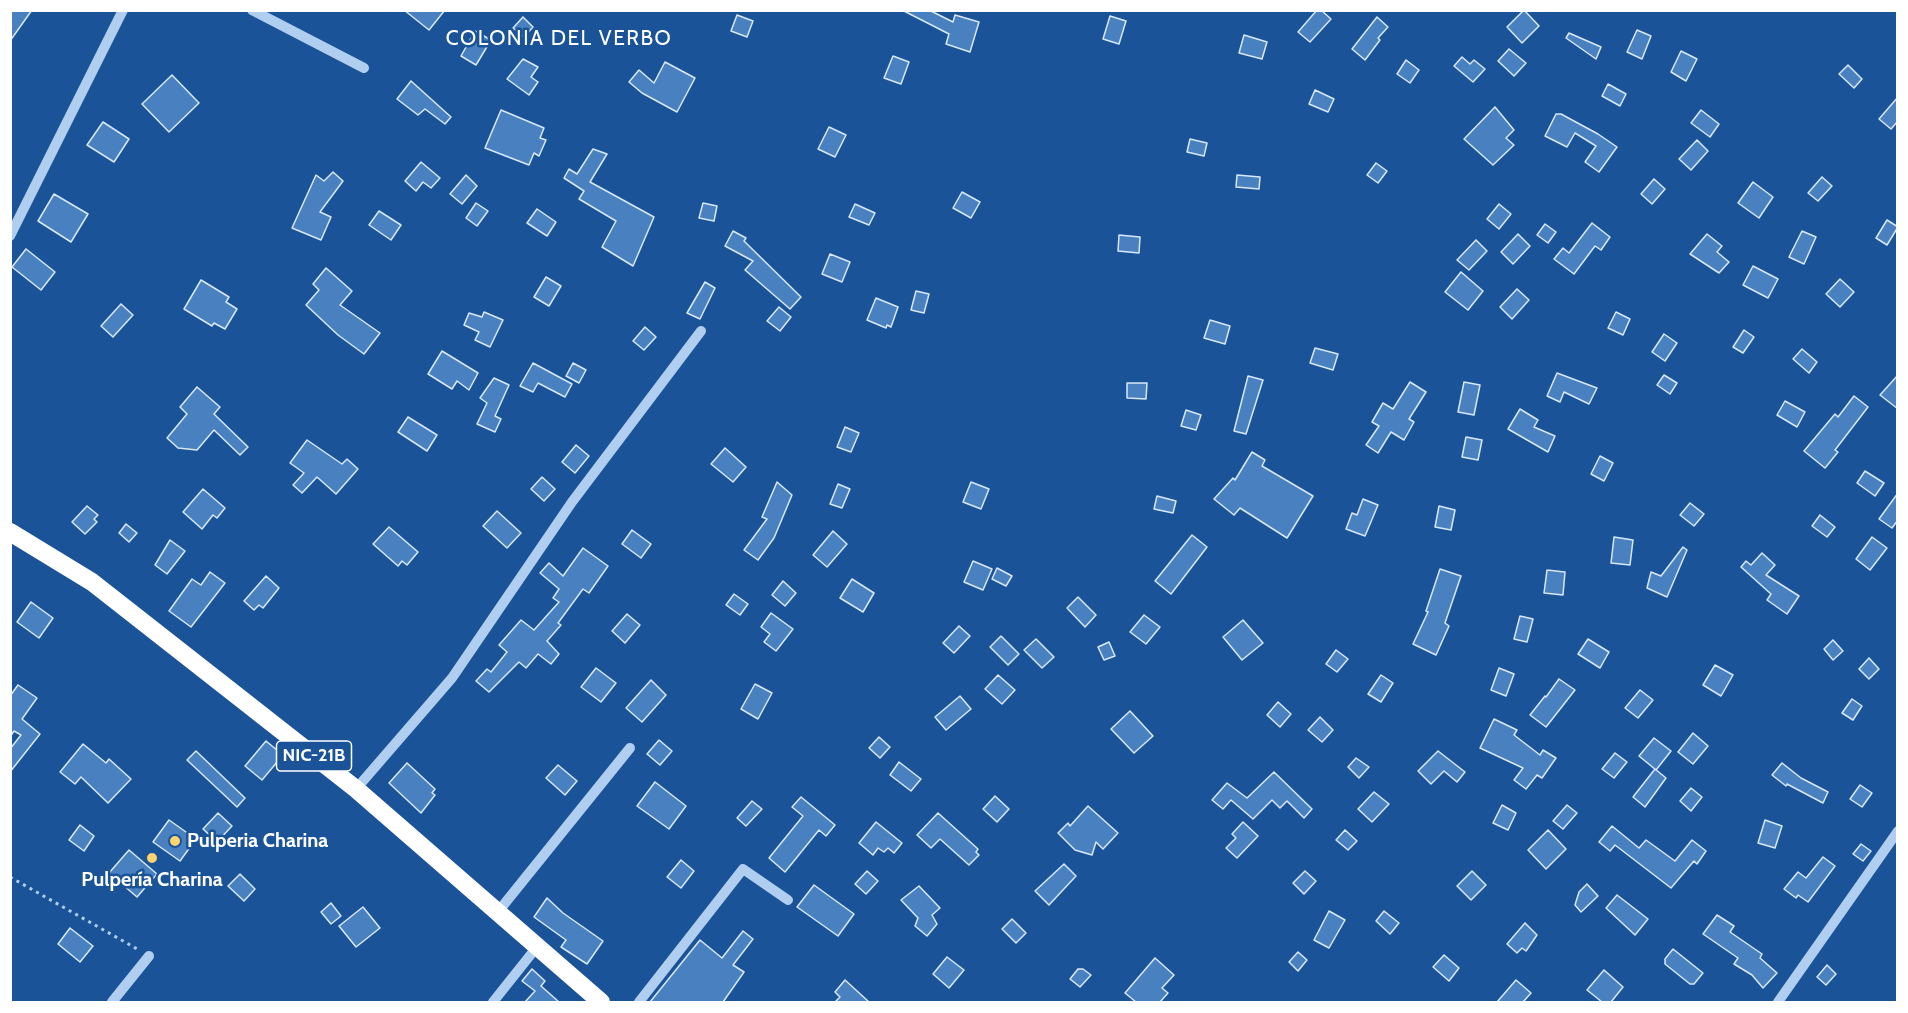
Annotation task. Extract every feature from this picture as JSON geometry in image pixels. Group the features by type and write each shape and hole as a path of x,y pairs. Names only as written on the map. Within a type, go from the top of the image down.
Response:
{"highway":[{"name":"NIC-21B","path":"10,532 93,582 356,789 536,948 601,1002"}],"street":[{"path":"10,236 123,10"},
{"path":"252,10 364,68"},
{"path":"356,789 452,678 572,502 701,331"},
{"path":"496,913 630,748"},
{"path":"1778,1002 1898,831"},
{"path":"639,1002 744,869 788,900"},
{"path":"493,1002 536,948"},
{"path":"112,1002 149,956"}],"path":[{"path":"10,877 149,956"}],"building":[{"path":"10,10 32,10 10,41"},
{"path":"404,10 445,10 429,30"},
{"path":"902,10 929,10 953,22 955,15 979,22 970,52 946,44 949,34"},
{"path":"1317,10 1321,10 1331,19 1310,42 1298,32"},
{"path":"1524,10 1539,26 1522,43 1507,27"},
{"path":"737,15 753,21 747,37 731,31"},
{"path":"1110,16 1126,21 1119,44 1103,39"},
{"path":"523,17 533,27 524,37 513,28"},
{"path":"1377,17 1388,27 1378,38 1380,40 1365,60 1352,49"},
{"path":"1637,30 1651,36 1642,59 1627,52"},
{"path":"475,31 491,40 476,65 461,56"},
{"path":"1569,33 1601,47 1596,59 1566,38"},
{"path":"1244,35 1267,42 1262,59 1239,53"},
{"path":"1509,49 1526,63 1514,76 1498,61"},
{"path":"1681,51 1697,59 1686,81 1671,72"},
{"path":"893,56 909,62 901,84 884,78"},
{"path":"1462,57 1470,64 1474,60 1485,69 1473,82 1454,66"},
{"path":"523,59 538,67 531,77 538,82 529,95 507,79"},
{"path":"1406,60 1419,70 1410,83 1397,74"},
{"path":"665,62 695,78 677,112 642,93 629,82 639,70 654,83"},
{"path":"1848,65 1862,79 1854,88 1839,74"},
{"path":"172,75 199,103 169,132 142,104"},
{"path":"411,81 451,117 445,124 425,109 418,115 397,99"},
{"path":"1608,84 1626,94 1620,106 1602,96"},
{"path":"1315,90 1334,99 1328,112 1309,104"},
{"path":"1898,97 1898,121 1891,129 1879,119"},
{"path":"1495,107 1514,130 1506,138 1514,145 1493,165 1464,139"},
{"path":"501,110 544,128 540,138 546,140 539,156 534,153 529,165 485,148"},
{"path":"1701,110 1719,124 1710,137 1691,123"},
{"path":"1556,114 1561,114 1598,134 1617,147 1599,172 1585,162 1596,146 1575,133 1567,147 1545,136"},
{"path":"103,122 129,139 114,162 87,145"},
{"path":"829,127 846,135 835,157 818,149"},
{"path":"1190,139 1207,143 1204,156 1187,152"},
{"path":"1697,140 1708,151 1691,170 1679,159"},
{"path":"593,149 607,154 590,182 654,217 633,266 602,247 616,221 579,199 584,191 564,178 569,169 577,174"},
{"path":"421,162 440,178 431,188 423,182 416,191 405,181"},
{"path":"1376,163 1387,171 1378,183 1367,175"},
{"path":"333,172 343,181 320,212 331,217 321,240 292,228 316,175 324,181"},
{"path":"466,175 477,186 462,204 450,194"},
{"path":"1237,175 1260,177 1259,189 1236,187"},
{"path":"1822,177 1832,186 1818,201 1808,193"},
{"path":"1654,179 1665,189 1652,204 1641,194"},
{"path":"1753,182 1773,197 1759,218 1738,203"},
{"path":"962,192 980,202 971,218 953,208"},
{"path":"54,194 88,214 71,242 38,221"},
{"path":"476,203 488,211 477,226 466,218"},
{"path":"703,203 717,206 714,221 699,218"},
{"path":"855,204 875,213 869,225 849,217"},
{"path":"1499,204 1511,214 1499,229 1487,219"},
{"path":"537,209 556,222 547,236 527,223"},
{"path":"379,211 401,225 391,240 369,225"},
{"path":"1887,220 1898,227 1887,245 1876,238"},
{"path":"1592,223 1610,237 1601,250 1595,246 1574,274 1554,259 1563,248 1569,253"},
{"path":"1545,224 1556,232 1548,243 1537,235"},
{"path":"733,231 746,238 744,241 801,297 790,309 745,270 753,261 725,246"},
{"path":"1802,231 1816,237 1804,264 1789,257"},
{"path":"1518,234 1530,246 1513,264 1501,252"},
{"path":"1707,234 1722,246 1717,252 1729,262 1719,273 1690,254"},
{"path":"1119,235 1140,237 1139,253 1118,251"},
{"path":"1476,240 1487,251 1469,270 1457,260"},
{"path":"26,249 55,272 41,290 12,267"},
{"path":"830,254 850,262 842,282 822,274"},
{"path":"1753,266 1778,279 1768,298 1743,285"},
{"path":"326,268 352,291 340,305 380,333 364,354 338,335 306,305 319,290 313,284"},
{"path":"1461,272 1483,291 1468,310 1445,292"},
{"path":"546,277 561,286 549,306 534,297"},
{"path":"1840,279 1854,292 1840,307 1826,294"},
{"path":"201,280 229,297 226,302 237,309 225,329 214,323 212,326 184,309"},
{"path":"705,282 715,288 700,319 687,313"},
{"path":"1517,289 1529,300 1512,319 1500,307"},
{"path":"916,291 929,294 924,313 911,310"},
{"path":"876,298 898,307 891,327 887,325 886,328 867,320"},
{"path":"121,304 133,315 113,337 101,326"},
{"path":"779,307 791,317 780,331 767,321"},
{"path":"484,312 503,320 490,347 475,340 479,332 464,325 469,313 482,317"},
{"path":"1616,312 1630,319 1623,335 1608,328"},
{"path":"1210,320 1230,326 1225,344 1204,338"},
{"path":"645,327 656,337 644,350 633,341"},
{"path":"1744,330 1754,337 1743,353 1733,347"},
{"path":"1664,334 1677,343 1665,361 1652,352"},
{"path":"1315,348 1338,354 1333,370 1310,363"},
{"path":"1802,349 1817,362 1809,373 1793,359"},
{"path":"442,351 478,373 469,390 457,381 452,389 428,374"},
{"path":"533,363 572,384 565,397 538,383 533,392 520,386"},
{"path":"573,363 586,370 579,383 566,376"},
{"path":"1557,373 1597,388 1589,404 1564,392 1560,402 1547,396"},
{"path":"1664,375 1677,383 1670,394 1657,385"},
{"path":"1898,375 1898,409 1880,395"},
{"path":"1248,376 1263,380 1246,434 1234,431"},
{"path":"494,378 509,385 495,416 501,419 495,432 477,424 487,403 480,398"},
{"path":"1410,382 1426,392 1409,419 1414,422 1404,440 1391,432 1378,453 1366,445 1379,426 1372,422 1383,403 1393,409"},
{"path":"1464,382 1480,385 1474,415 1458,412"},
{"path":"1127,383 1147,383 1146,399 1127,398"},
{"path":"197,387 220,407 214,414 248,447 240,455 214,430 197,450 178,448 167,438 187,414 180,407"},
{"path":"1854,396 1868,407 1835,450 1838,452 1825,468 1804,451 1835,414 1838,417"},
{"path":"1785,401 1805,412 1797,427 1777,415"},
{"path":"1520,409 1538,420 1534,427 1555,436 1548,452 1508,429"},
{"path":"1186,410 1201,415 1196,430 1181,426"},
{"path":"408,417 437,435 427,451 398,432"},
{"path":"845,427 859,433 851,452 837,447"},
{"path":"1466,437 1482,440 1478,460 1462,457"},
{"path":"307,440 342,464 347,459 358,469 336,494 317,477 302,493 293,485 304,473 290,463"},
{"path":"576,445 589,456 575,473 562,462"},
{"path":"725,448 746,467 733,482 711,464"},
{"path":"1252,452 1265,460 1262,466 1313,496 1287,538 1240,508 1234,515 1214,499 1233,478 1235,480"},
{"path":"1600,456 1613,463 1604,481 1591,474"},
{"path":"1865,471 1884,483 1875,496 1857,483"},
{"path":"542,477 555,489 544,501 531,489"},
{"path":"777,482 792,495 774,538 758,560 744,550 767,519 762,517"},
{"path":"971,482 989,489 981,509 963,502"},
{"path":"838,484 850,489 842,508 830,504"},
{"path":"203,489 225,508 217,518 213,515 202,529 183,512"},
{"path":"1898,493 1898,520 1892,528 1879,519"},
{"path":"1157,496 1176,501 1173,513 1154,509"},
{"path":"1363,499 1378,505 1365,536 1346,529 1352,513 1357,515"},
{"path":"1690,503 1704,514 1694,526 1680,515"},
{"path":"87,506 98,515 94,519 97,522 85,534 72,522"},
{"path":"1439,506 1455,510 1451,530 1435,527"},
{"path":"497,511 521,533 507,548 483,526"},
{"path":"1820,515 1835,527 1827,537 1812,526"},
{"path":"126,524 137,533 129,542 119,533"},
{"path":"389,527 418,552 407,565 402,561 398,566 373,544"},
{"path":"632,530 651,544 641,558 622,544"},
{"path":"833,531 847,544 827,567 813,555"},
{"path":"1192,535 1207,547 1171,594 1155,581"},
{"path":"1614,537 1633,540 1630,565 1611,563"},
{"path":"1872,537 1887,548 1870,570 1856,559"},
{"path":"170,540 185,551 167,574 155,565"},
{"path":"1683,547 1687,550 1667,597 1647,588 1651,572 1661,576"},
{"path":"583,548 608,566 589,593 583,589 558,623 561,625 547,641 559,654 551,664 538,654 526,668 519,662 489,692 476,681 487,669 491,672 507,652 499,645 521,620 534,630 559,602 553,598 559,589 540,573 549,563 563,576"},
{"path":"1762,553 1775,565 1766,575 1799,596 1787,614 1767,600 1771,594 1741,567 1746,561 1751,565"},
{"path":"973,561 992,569 983,590 964,582"},
{"path":"997,568 1012,576 1006,586 992,579"},
{"path":"1440,569 1461,576 1445,623 1449,626 1436,655 1413,644 1428,612 1426,611"},
{"path":"1547,570 1565,572 1563,595 1544,593"},
{"path":"210,572 225,583 191,627 169,611 192,579 201,585"},
{"path":"266,576 279,588 263,608 259,605 254,610 244,601"},
{"path":"852,579 874,593 863,612 840,598"},
{"path":"783,581 796,593 785,606 772,595"},
{"path":"734,594 748,604 740,615 726,605"},
{"path":"1078,597 1096,615 1085,627 1067,608"},
{"path":"31,602 53,618 39,638 17,622"},
{"path":"771,613 793,629 776,651 764,642 770,634 761,627"},
{"path":"627,614 640,625 625,643 612,631"},
{"path":"1144,615 1160,627 1146,644 1130,632"},
{"path":"1520,616 1533,619 1527,642 1514,639"},
{"path":"1243,620 1263,643 1242,660 1223,637"},
{"path":"959,626 970,636 954,653 943,643"},
{"path":"1001,636 1019,654 1008,665 990,647"},
{"path":"1036,639 1054,657 1042,668 1024,650"},
{"path":"1588,639 1609,652 1600,668 1578,654"},
{"path":"1833,640 1843,651 1833,660 1824,649"},
{"path":"1109,642 1115,656 1104,660 1098,647"},
{"path":"1336,650 1348,659 1337,672 1326,664"},
{"path":"1869,658 1879,669 1869,679 1859,669"},
{"path":"1715,665 1733,675 1721,696 1703,685"},
{"path":"596,668 616,683 601,702 581,687"},
{"path":"1499,668 1514,674 1506,696 1491,690"},
{"path":"998,675 1015,690 1002,704 985,689"},
{"path":"1381,675 1393,683 1381,702 1368,694"},
{"path":"1559,679 1575,690 1546,727 1530,715"},
{"path":"651,680 666,695 642,722 626,708"},
{"path":"755,684 772,693 758,719 741,709"},
{"path":"18,685 37,698 22,719 40,734 10,772 10,749 21,735 14,731 10,737 10,696"},
{"path":"1640,690 1653,700 1638,718 1625,708"},
{"path":"960,696 971,709 946,730 935,717"},
{"path":"1852,699 1862,706 1853,720 1842,713"},
{"path":"1278,702 1291,714 1280,727 1267,715"},
{"path":"1130,711 1153,736 1134,753 1111,729"},
{"path":"1320,717 1333,730 1322,742 1308,730"},
{"path":"1494,719 1517,730 1514,735 1540,755 1543,750 1556,758 1542,778 1537,775 1526,789 1514,780 1523,768 1480,748"},
{"path":"1693,733 1708,746 1693,764 1678,752"},
{"path":"879,737 890,747 880,758 869,748"},
{"path":"1654,738 1671,751 1656,770 1639,756"},
{"path":"659,740 672,751 660,765 647,754"},
{"path":"266,741 283,755 262,780 245,766"},
{"path":"83,744 106,763 109,759 131,779 108,803 81,777 75,784 60,772"},
{"path":"196,751 245,798 237,807 187,760"},
{"path":"1438,751 1465,772 1457,782 1444,771 1431,784 1418,771"},
{"path":"1615,753 1627,762 1614,778 1602,769"},
{"path":"1356,758 1369,767 1359,778 1348,767"},
{"path":"899,762 921,779 911,791 890,775"},
{"path":"407,763 435,789 432,793 435,795 421,813 389,783"},
{"path":"1782,763 1801,778 1828,792 1823,803 1787,784 1786,786 1772,775"},
{"path":"558,765 577,781 565,795 546,778"},
{"path":"1655,769 1666,778 1645,807 1633,797"},
{"path":"1274,772 1312,809 1304,818 1287,801 1280,808 1272,800 1253,819 1231,800 1223,809 1212,800 1227,783 1247,798"},
{"path":"655,782 686,806 669,829 637,806"},
{"path":"1860,785 1872,793 1862,807 1850,799"},
{"path":"1691,788 1702,797 1691,811 1680,801"},
{"path":"1374,792 1389,804 1372,822 1358,809"},
{"path":"995,796 1009,809 997,822 983,809"},
{"path":"801,797 835,825 826,836 819,830 785,872 769,858 803,816 792,807"},
{"path":"752,801 762,809 746,826 737,818"},
{"path":"1502,805 1516,813 1508,830 1493,823"},
{"path":"1567,805 1577,813 1563,829 1553,821"},
{"path":"1088,806 1118,833 1103,849 1096,842 1092,855 1075,850 1058,833 1068,823 1070,826"},
{"path":"218,813 232,826 217,842 203,829"},
{"path":"938,813 978,849 976,852 979,855 969,865 940,839 931,848 917,835"},
{"name":"Pulperia Charina","path":"169,820 196,839 180,861 153,842"},
{"path":"1765,820 1782,826 1775,848 1758,843"},
{"path":"876,822 902,843 894,853 888,848 884,852 878,848 873,855 859,843"},
{"path":"1243,822 1258,836 1237,858 1226,848 1236,838 1232,834"},
{"path":"80,825 94,836 84,851 69,840"},
{"path":"1612,826 1639,848 1646,840 1675,861 1692,840 1706,851 1697,864 1694,861 1671,888 1615,845 1610,851 1599,842"},
{"path":"1345,830 1357,841 1348,850 1336,840"},
{"path":"1548,830 1566,849 1546,869 1528,850"},
{"path":"1861,844 1871,851 1863,861 1853,854"},
{"path":"129,850 157,874 137,897 109,873"},
{"path":"1823,857 1835,866 1808,902 1798,895 1796,898 1784,889 1798,872 1806,878"},
{"path":"681,860 694,871 681,888 667,877"},
{"path":"1064,864 1076,876 1049,905 1035,891"},
{"path":"867,871 878,881 866,894 855,884"},
{"path":"1305,871 1316,881 1304,894 1293,883"},
{"path":"1472,871 1486,885 1471,900 1457,886"},
{"path":"240,874 255,889 244,901 228,886"},
{"path":"1587,884 1598,896 1581,912 1575,905 1579,892"},
{"path":"814,885 854,914 838,936 797,907"},
{"path":"919,886 940,908 932,915 937,924 927,936 915,926 918,918 901,900"},
{"path":"1617,895 1648,919 1635,935 1606,908"},
{"path":"547,898 563,913 603,941 587,964 561,947 566,940 534,917"},
{"path":"331,903 341,916 331,924 321,912"},
{"path":"363,907 380,928 356,947 339,926"},
{"path":"1329,911 1345,920 1329,948 1314,940"},
{"path":"1384,911 1399,923 1390,934 1376,921"},
{"path":"1717,915 1734,926 1730,932 1762,954 1760,958 1777,973 1763,988 1752,975 1734,964 1738,958 1703,934"},
{"path":"1012,919 1026,933 1016,943 1002,929"},
{"path":"1525,923 1537,935 1526,951 1522,948 1517,953 1507,944"},
{"path":"70,928 93,946 80,962 58,944"},
{"path":"743,931 753,939 733,965 744,972 723,1002 650,1002 700,940 722,958"},
{"path":"1673,949 1703,973 1694,984 1690,984 1665,964 1665,959"},
{"path":"1298,952 1307,960 1298,971 1289,962"},
{"path":"1444,955 1459,968 1449,981 1433,967"},
{"path":"947,957 964,970 949,988 933,974"},
{"path":"1155,958 1174,975 1162,988 1168,993 1160,1002 1136,1002 1125,993"},
{"path":"1827,965 1836,974 1826,985 1817,977"},
{"path":"532,969 545,981 541,986 559,1002 525,1002 535,991 522,981"},
{"path":"1078,969 1083,969 1091,975 1080,987 1070,979"},
{"path":"1604,970 1623,987 1611,1002 1602,1002 1587,990"},
{"path":"845,980 869,1002 835,1002 840,997 835,992"},
{"path":"1516,980 1531,993 1523,1002 1497,1002"}],"place":[{"name":"Pulperia Charina","path":"175,841"},
{"name":"Pulpería Charina","path":"152,858"}],"district":[{"name":"COLONIA DEL VERBO","path":"559,39"}]}
